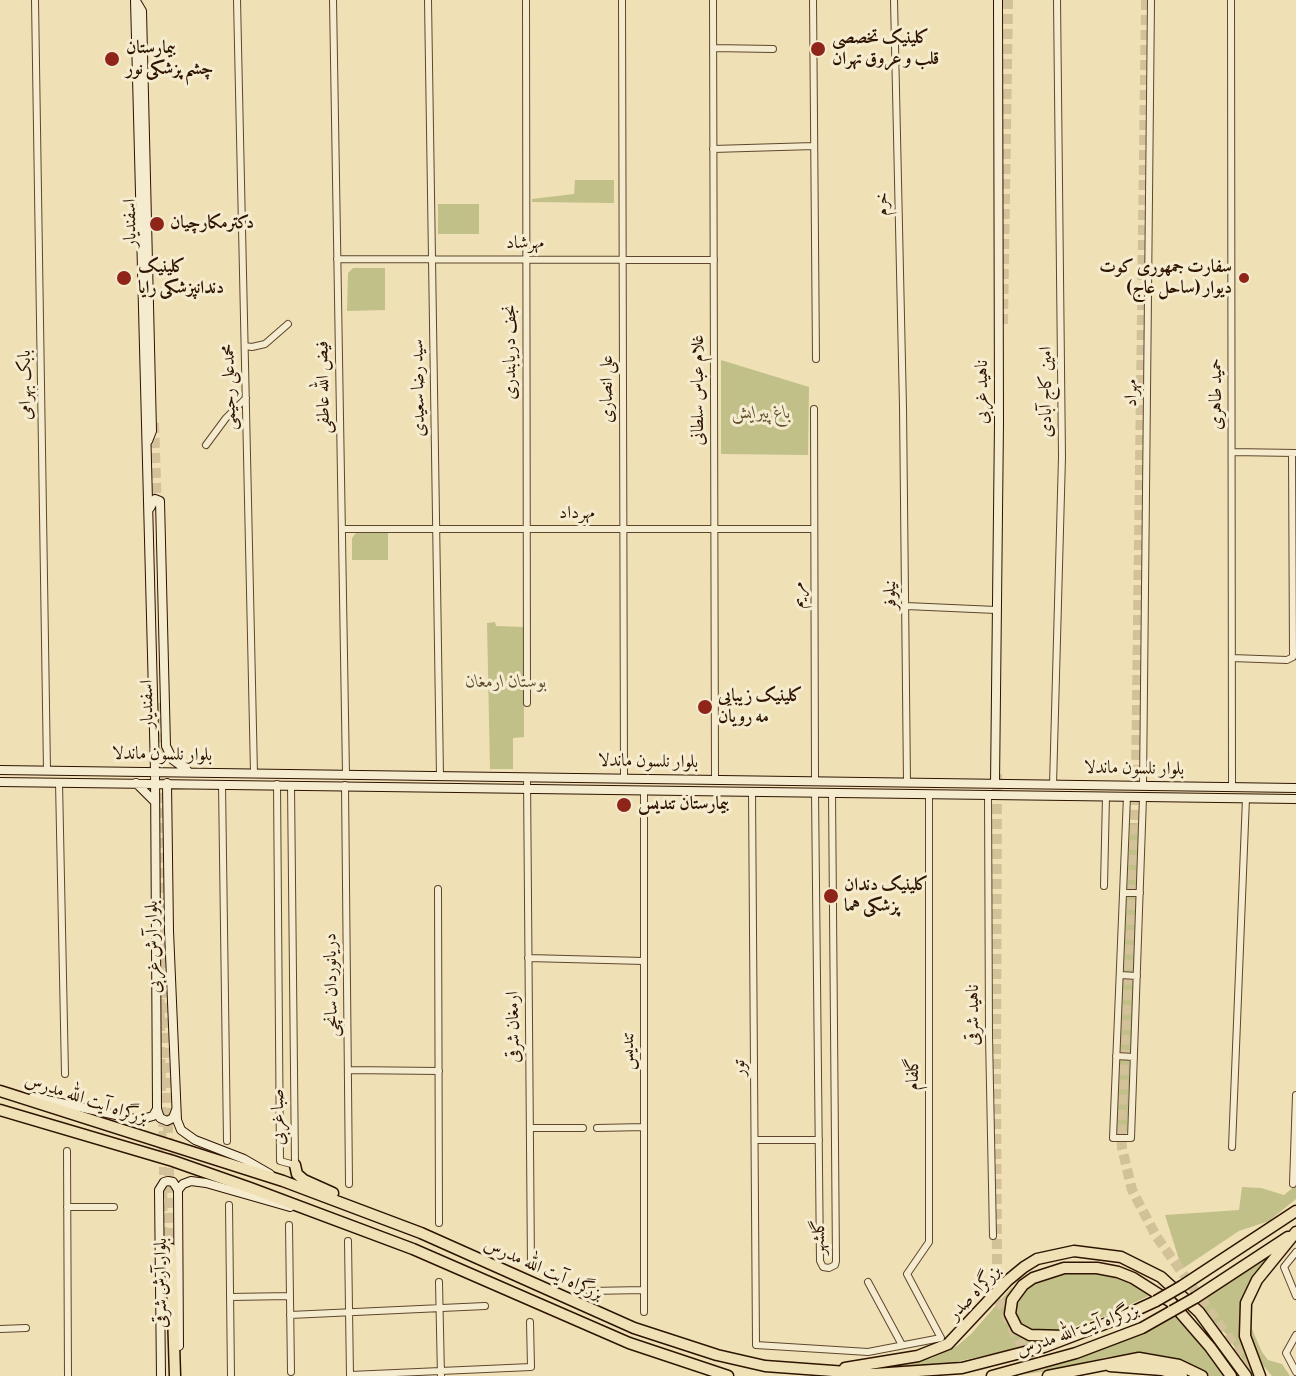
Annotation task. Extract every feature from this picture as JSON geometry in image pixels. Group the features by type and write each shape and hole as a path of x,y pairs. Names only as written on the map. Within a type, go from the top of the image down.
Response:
{"highway":[{"name":"بزرگراه آیت الله مدرس","path":"3,1091 284,1181 421,1233 596,1312 667,1340 742,1362 874,1374 962,1368 1044,1347 1086,1332"},
{"name":"بزرگراه آیت الله مدرس","path":"0,1110 172,1161 311,1210 414,1249 629,1343 728,1376"},
{"path":"295,1165 297,1174 304,1180 343,1198 358,1209"},
{"path":"1086,1332 1182,1286 1296,1211"},
{"name":"بزرگراه آیت الله مدرس","path":"992,1376 1076,1353 1142,1328 1196,1298 1296,1232"},
{"path":"1260,1376 1245,1336 1246,1303 1257,1280 1296,1232"},
{"path":"168,1247 177,1376"},
{"name":"بزرگراه صدر","path":"823,1371 905,1359 939,1348 958,1335 1006,1281 1024,1267 1037,1259 1074,1251 1121,1257 1161,1277 1199,1312 1246,1376"},
{"name":"بزرگراه صدر","path":"1086,1332 1055,1337 1030,1335 1017,1328 1010,1314 1012,1300 1023,1285 1049,1271 1079,1267 1118,1272 1133,1278 1171,1302 1197,1331 1231,1376"},
{"path":"1048,1376 1139,1358 1151,1358 1179,1365 1202,1376"},
{"path":"1097,1365 1162,1370 1182,1376"}],"main road":[{"name":"اسفندیار","path":"135,0 155,771"},
{"name":"ناهید غربی","path":"995,784 999,422 998,0"},
{"name":"اسفندیار","path":"148,511 155,499 160,501 165,746 173,760 190,772"},
{"name":"بلوار نلسون ماندلا","path":"0,770 1296,788"},
{"name":"بلوار آرش غربی","path":"155,771 156,1109"},
{"name":"بلوار نلسون ماندلا","path":"0,782 1296,799"},
{"path":"136,783 155,802"},
{"name":"بلوار آرش غربی","path":"167,783 176,1110"},
{"name":"بلوار آرش غربی","path":"155,817 159,834 160,920"},
{"path":"3,1091 139,1120 153,1116 156,1109"},
{"path":"156,1109 160,1118 167,1121 173,1118 176,1110"},
{"path":"176,1110 181,1130 188,1136 244,1159 284,1181"},
{"path":"178,1190 183,1184 191,1181 206,1183 270,1203 311,1210"},
{"name":"بلوار آرش شرقی","path":"161,1376 159,1190 164,1182 172,1182 178,1190 177,1376"},
{"name":"بلوار آرش شرقی","path":"160,1333 168,1247"}],"street":[{"name":"بابک بهرامی","path":"35,0 47,770"},
{"name":"محمدعلی رحیمی","path":"237,0 254,773"},
{"name":"فیض الله عاطفی","path":"333,0 346,774"},
{"name":"سید رضا سعیدی","path":"428,0 440,776"},
{"name":"نجف دریابندری","path":"526,0 527,703"},
{"name":"علی انصاری","path":"622,0 624,778"},
{"name":"غلام عباس سلطانی","path":"713,0 716,780"},
{"path":"813,0 816,359"},
{"name":"خرم","path":"894,0 903,407"},
{"name":"امین کاج آبادی","path":"1053,785 1062,458 1057,0"},
{"name":"مهراد","path":"1143,786 1151,0"},
{"name":"حمید طاهری","path":"1231,0 1232,788"},
{"path":"713,48 773,49"},
{"path":"713,149 814,146"},
{"name":"مهرشاد","path":"337,259 714,260"},
{"path":"244,346 265,344 288,324"},
{"path":"206,445 225,418 246,398"},
{"name":"نیلوفر","path":"903,407 907,783"},
{"name":"مریم","path":"814,409 815,781"},
{"path":"1232,452 1294,453 1292,659 1232,658"},
{"name":"مهرداد","path":"342,529 813,529"},
{"path":"906,606 996,610"},
{"name":"ارمغان شرقی","path":"527,777 531,1267"},
{"path":"59,782 65,1074"},
{"path":"222,784 227,1141"},
{"name":"صبا غربی","path":"277,784 280,1161 295,1165 291,785"},
{"name":"دریانوردان سانچی","path":"345,785 349,1184"},
{"name":"تندیس","path":"644,790 645,1312"},
{"name":"تور","path":"752,791 756,1345 868,1352 902,1345"},
{"name":"گلشهر","path":"815,792 820,1261 823,1268 835,1265 836,1261 832,792"},
{"name":"گلفام","path":"902,1345 941,1338 907,1274 929,1242 929,794"},
{"name":"ناهید شرقی","path":"988,794 993,1236"},
{"path":"1104,886 1106,796"},
{"path":"1127,796 1113,1138 1131,1138 1143,797"},
{"path":"1232,1148 1246,798"},
{"path":"438,889 440,1223"},
{"path":"1123,892 1140,893"},
{"path":"278,893 292,893"},
{"path":"817,907 833,907"},
{"path":"528,958 644,961"},
{"path":"278,965 293,966"},
{"path":"1120,975 1137,976"},
{"path":"818,1039 834,1039"},
{"path":"279,1052 294,1052"},
{"path":"1116,1056 1134,1057"},
{"path":"348,1070 439,1071"},
{"path":"1293,1184 1296,1095"},
{"path":"280,1125 294,1125"},
{"path":"597,1128 644,1127"},
{"path":"530,1128 583,1128"},
{"path":"756,1140 819,1137 835,1133"},
{"path":"67,1151 69,1376"},
{"path":"820,1201 835,1202"},
{"path":"229,1205 231,1376"},
{"path":"67,1207 114,1207"},
{"path":"289,1225 291,1372"},
{"path":"348,1241 350,1375 441,1373 531,1367 530,1322"},
{"path":"1296,1252 1284,1267 1296,1296"},
{"path":"439,1282 441,1373"},
{"path":"868,1282 902,1345"},
{"path":"589,1291 644,1290"},
{"path":"230,1297 290,1296"},
{"path":"290,1315 485,1306"},
{"path":"0,1329 26,1328"},
{"path":"1296,1335 1286,1353 1296,1372"}],"green space":[{"path":"575,180 614,180 614,203 532,202 532,199 574,194"},
{"path":"438,204 479,204 479,234 438,234"},
{"path":"353,268 385,268 385,310 347,311 348,273"},
{"name":"باغ پیرایش","path":"721,360 809,387 808,455 721,454"},
{"path":"388,532 388,560 352,560 352,538 356,533"},
{"name":"بوستان ارمغان","path":"495,622 496,626 524,627 524,737 513,738 513,769 490,769 487,623"},
{"path":"1130,823 1140,823 1127,1132 1117,1131"},
{"path":"1296,1185 1296,1199 1269,1221 1239,1231 1182,1269 1165,1215 1239,1210 1242,1187 1261,1188 1284,1195"},
{"path":"1287,1244 1244,1299 1256,1376 1253,1376 1227,1335 1197,1304"},
{"path":"1060,1272 1102,1272 1155,1293 1110,1314 1067,1329 1039,1332 1020,1324 1015,1309 1017,1299 1031,1284"},
{"path":"1013,1286 1006,1301 1005,1313 1023,1337 1046,1342 946,1364 882,1369 932,1358 957,1346 971,1334"},
{"path":"1179,1314 1225,1376 1210,1376 1169,1357 1148,1353 1107,1357 1048,1371 1011,1376 1097,1351 1142,1333"},
{"path":"1248,1320 1268,1360 1282,1364 1290,1376 1272,1376 1261,1363 1251,1342"}],"tunnel":[{"path":"1003,324 1008,0"},
{"path":"1146,0 1136,780 1121,1126 1122,1148 1132,1190 1156,1236 1256,1376"},
{"path":"154,423 157,509"},
{"path":"157,703 171,1249"},
{"path":"997,774 997,1267 1000,1303 1018,1340 1032,1358 1057,1376"},
{"path":"160,951 164,1246"}],"place":[{"name":"کلینیک تخصصی قلب و عروق تهران","path":"818,49"},
{"name":"بیمارستان چشم پزشکی نور","path":"112,59"},
{"name":"دكترمكارچيان","path":"157,224"},
{"name":"کلینیک دندانپزشکی رایا","path":"124,278"},
{"name":"سفارت جمهوری کوت دیوار (ساحل عاج)","path":"1244,278"},
{"name":"کلینیک زیبایی مه رویان","path":"705,707"},
{"name":"بیمارستان تندیس","path":"624,805"},
{"name":"کلینیک دندان پزشکی هما","path":"831,896"}]}
